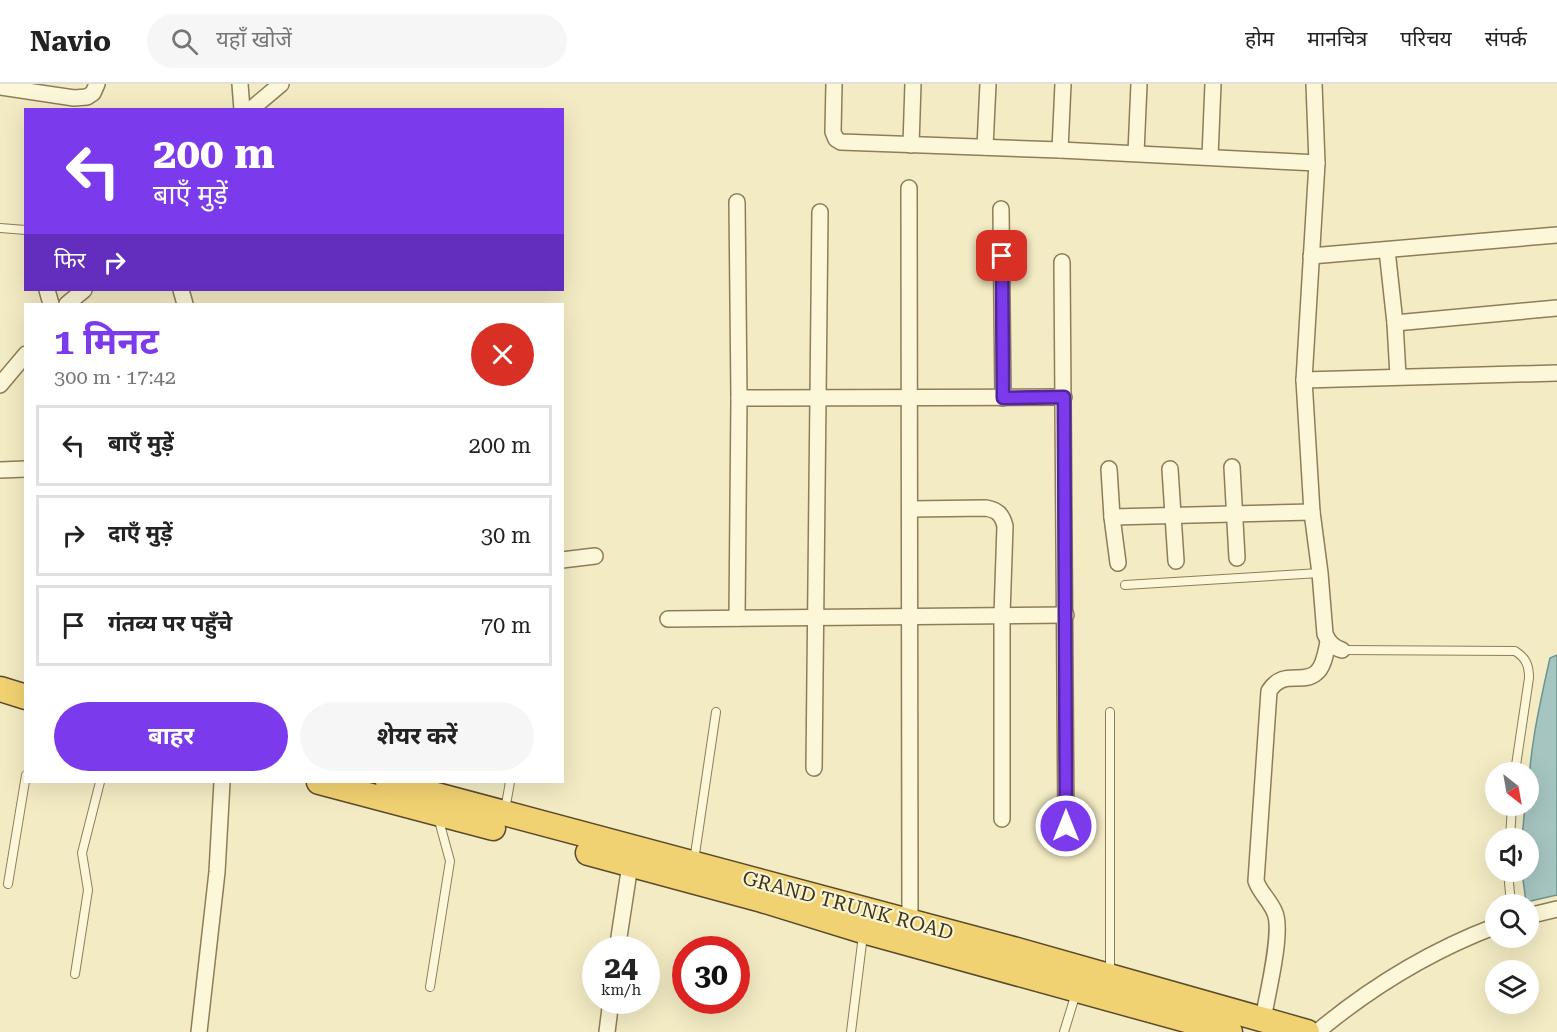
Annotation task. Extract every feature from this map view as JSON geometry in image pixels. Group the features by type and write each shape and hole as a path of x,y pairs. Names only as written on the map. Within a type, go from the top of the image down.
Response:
{"highway":[{"path":"0,672 24,678"},
{"path":"0,689 24,696"},
{"name":"GRAND TRUNK ROAD","path":"327,783 434,796 505,814 1110,976 1307,1032"},
{"name":"GRAND TRUNK ROAD","path":"391,783 630,865 1077,989 1189,1026 1230,1032"}],"street":[{"path":"0,87 64,103 87,97 93,93 96,84"},
{"path":"240,84 242,108"},
{"path":"252,108 281,84"},
{"path":"834,84 832,132 841,142 1136,153 1317,163"},
{"path":"911,145 913,84"},
{"path":"986,147 988,84"},
{"path":"1060,150 1064,84"},
{"path":"1136,153 1139,84"},
{"path":"1210,157 1213,84"},
{"path":"1314,84 1317,163 1304,380 1312,512 1325,634 1328,642 1342,650"},
{"path":"909,188 910,922"},
{"path":"736,618 739,398 737,202"},
{"path":"1001,209 1003,398"},
{"path":"814,768 820,212"},
{"path":"1311,256 1557,235"},
{"path":"1387,250 1398,376"},
{"path":"1062,262 1066,826"},
{"path":"68,303 83,291"},
{"path":"1395,323 1557,308"},
{"path":"0,385 24,356"},
{"path":"1304,380 1557,373"},
{"path":"739,398 1064,397"},
{"path":"1232,467 1237,558"},
{"path":"0,470 24,469"},
{"path":"1109,469 1118,563"},
{"path":"1170,470 1176,561"},
{"path":"910,508 986,508 995,510 1002,516 1005,526 1002,615 1002,819"},
{"path":"1112,517 1312,512"},
{"path":"564,560 595,556"},
{"path":"668,619 1066,615"},
{"path":"1263,1019 1278,930 1276,914 1269,901 1260,892 1256,881 1269,691 1274,684 1284,678 1316,674 1323,662 1328,642"},
{"path":"200,1032 217,872 222,783"},
{"path":"619,936 630,865"},
{"path":"1539,913 1557,909"},
{"path":"1317,1032 1348,1006 1401,971 1485,930"},
{"path":"607,1032 609,1014"}],"lane":[{"path":"0,228 24,230"},
{"path":"1125,585 1320,573"},
{"path":"1342,650 1515,651 1523,656 1529,666 1529,678 1516,762"},
{"path":"693,864 716,712"},
{"path":"1110,712 1110,976"},
{"path":"8,884 25,783"},
{"path":"75,974 88,890 82,853 100,783"},
{"path":"505,814 510,783"},
{"path":"430,987 450,861 434,796"},
{"path":"851,1032 863,931"},
{"path":"1064,1032 1077,989"}],"water":[{"path":"1557,655 1557,895 1539,899 1539,894 1525,894 1523,882 1539,882 1539,828 1523,828 1524,816 1539,816 1539,762 1531,762 1550,658"}],"route":[{"path":"1002,256 1003,398 1064,397 1066,826"}]}
